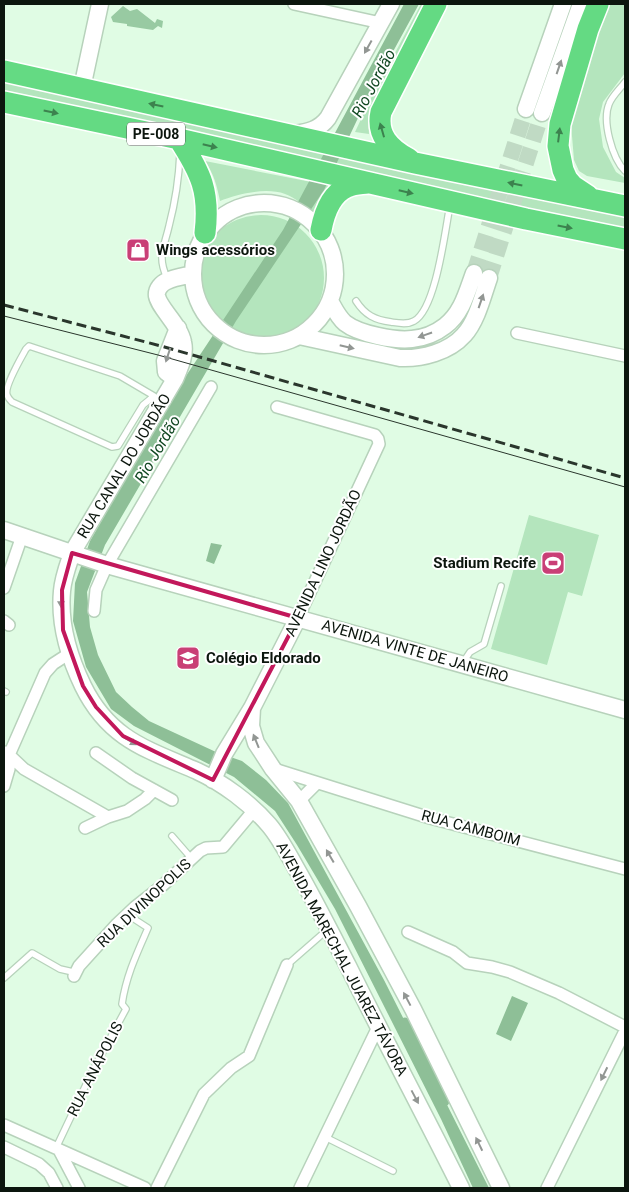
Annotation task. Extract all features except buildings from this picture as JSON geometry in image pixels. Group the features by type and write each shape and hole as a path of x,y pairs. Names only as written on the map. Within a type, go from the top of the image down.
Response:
{"highway":[{"path":"415,163 399,154 390,146 380,129 379,121 381,112 436,4"},
{"path":"597,201 567,180 558,146 560,124 588,29 598,4"},
{"name":"PE-008","path":"4,71 415,163 625,206"},
{"name":"PE-008","path":"4,102 179,139 535,221 625,239"},
{"path":"179,139 196,166 206,193 208,212 205,233"},
{"path":"316,224 334,198 347,187 368,183"}],"main road":[{"path":"82,88 100,4"},
{"path":"289,134 308,132 324,124 391,4"},
{"path":"526,109 563,4"},
{"path":"542,113 581,4"},
{"path":"254,202 273,202 292,207 316,224 330,246 335,264 335,282 330,300 312,326 299,336 286,342 273,345 259,345 245,343 232,338 205,314 195,290 193,274 196,254 205,233 218,218 235,208 254,202"},
{"path":"167,280 193,274"},
{"path":"299,336 400,358 416,358 433,354 465,335 478,312 481,275 456,315 444,327 427,336 412,339 366,333 346,323 337,313 330,300"},
{"name":"RUA CANAL DO JORDÃO","path":"73,553 158,399 176,380 184,356 183,341 178,328 157,294 160,286 167,280"},
{"name":"AVENIDA VINTE DE JANEIRO","path":"4,530 105,564 625,710"},
{"name":"AVENIDA MARECHAL JUAREZ TÁVORA","path":"73,553 66,571 61,608 63,630 83,686 96,707 123,736 143,748 198,772 215,775 269,824 280,839 329,928 461,1188"},
{"name":"AVENIDA LINO JORDÃO","path":"215,775 224,754 252,708 298,618"},
{"path":"252,708 251,726 260,750 299,801 358,906 413,1009 501,1188"}],"street":[{"path":"294,4 381,23"},
{"path":"517,333 625,356"},
{"path":"94,611 96,590 105,564 211,387"},
{"name":"AVENIDA LINO JORDÃO","path":"277,407 375,435 379,444 298,618"},
{"path":"4,588 22,536"},
{"path":"4,786 9,769 6,752 45,673 53,664 70,653"},
{"path":"6,752 24,769 108,816"},
{"path":"96,753 172,800"},
{"name":"RUA CAMBOIM","path":"273,769 430,818 625,870"},
{"path":"299,801 317,783"},
{"path":"85,828 108,816 127,811 154,790"},
{"name":"RUA DIVINOPOLIS","path":"77,971 128,915 206,848 223,847 254,810"},
{"path":"408,932 453,952 467,963 510,972 559,992 625,1029 548,1188"},
{"path":"157,1188 204,1094 230,1068 249,1056 287,965"},
{"path":"300,1188 378,1027"},
{"path":"4,1125 145,1188"},
{"path":"5,1147 39,1164 49,1173 57,1188"},
{"path":"57,1150 78,1188"}],"lane":[{"path":"625,82 609,102 606,112 611,144 620,165 625,170"},
{"path":"167,280 161,266 162,248 169,227 179,170 179,139"},
{"path":"356,301 362,310 378,320 404,323 412,322 422,315 433,286 451,202"},
{"path":"29,346 120,376 158,399 143,406 118,446 112,447 12,402 6,394 20,360 29,346"},
{"path":"462,664 470,652 484,644 502,586"},
{"path":"172,836 192,859"},
{"name":"RUA ANÁPOLIS","path":"57,1150 93,1070 126,1009 122,1004 125,986 131,966 148,928 128,915"},
{"path":"287,965 329,928"},
{"path":"4,978 32,953 60,969 77,971"},
{"path":"325,1137 393,1171"}],"highlighted area":[{"path":"72,553 298,618 213,780 123,736 96,707 83,686 63,630 62,590"}],"shaded area":[{"path":"421,4 428,4 368,117 369,134 355,132 371,98"},
{"path":"607,4 625,4 625,73 603,102 599,119 603,147 616,172 625,178 625,183 587,176 579,171 574,160 571,124 580,82"},
{"path":"123,6 130,11 137,9 155,23 157,19 163,21 162,28 158,26 153,30 113,22 111,17"},
{"path":"4,77 495,187 488,206 4,96"},
{"path":"205,161 337,187 321,200 313,214 292,197 277,192 252,192 220,201 215,180"},
{"path":"521,192 625,215 625,232 514,210"},
{"path":"261,215 285,220 306,233 319,254 324,278 319,302 306,323 285,336 261,341 237,336 216,323 203,302 198,278 203,254 216,233 237,220"},
{"name":"Stadium Recife","path":"529,515 599,535 582,596 568,592 547,665 491,649"}],"water":[{"name":"Rio Jordão","path":"404,4 419,4 366,101 324,190 236,321 105,545 87,592 90,627 98,655 116,692 149,721 216,752 242,761 266,780 288,803 384,980 489,1188 473,1188 441,1119 335,909 275,811 234,777 134,726 111,709 86,667 73,621 75,583 90,541 174,394 283,230"},
{"path":"211,543 222,545 214,564 206,561"},
{"path":"512,996 528,1003 511,1041 496,1034"}],"waterway":[{"path":"405,1023 430,1066 444,1101"}],"tunnel":[{"path":"474,273 526,109"},
{"path":"489,278 542,113"}],"tram line":[{"path":"4,316 158,355 625,487"}],"railway":[{"path":"4,305 161,346 625,478"}],"place":[{"name":"Wings acessórios","path":"138,250"},
{"name":"Stadium Recife","path":"553,563"},
{"name":"Colégio Eldorado","path":"188,658"}]}
